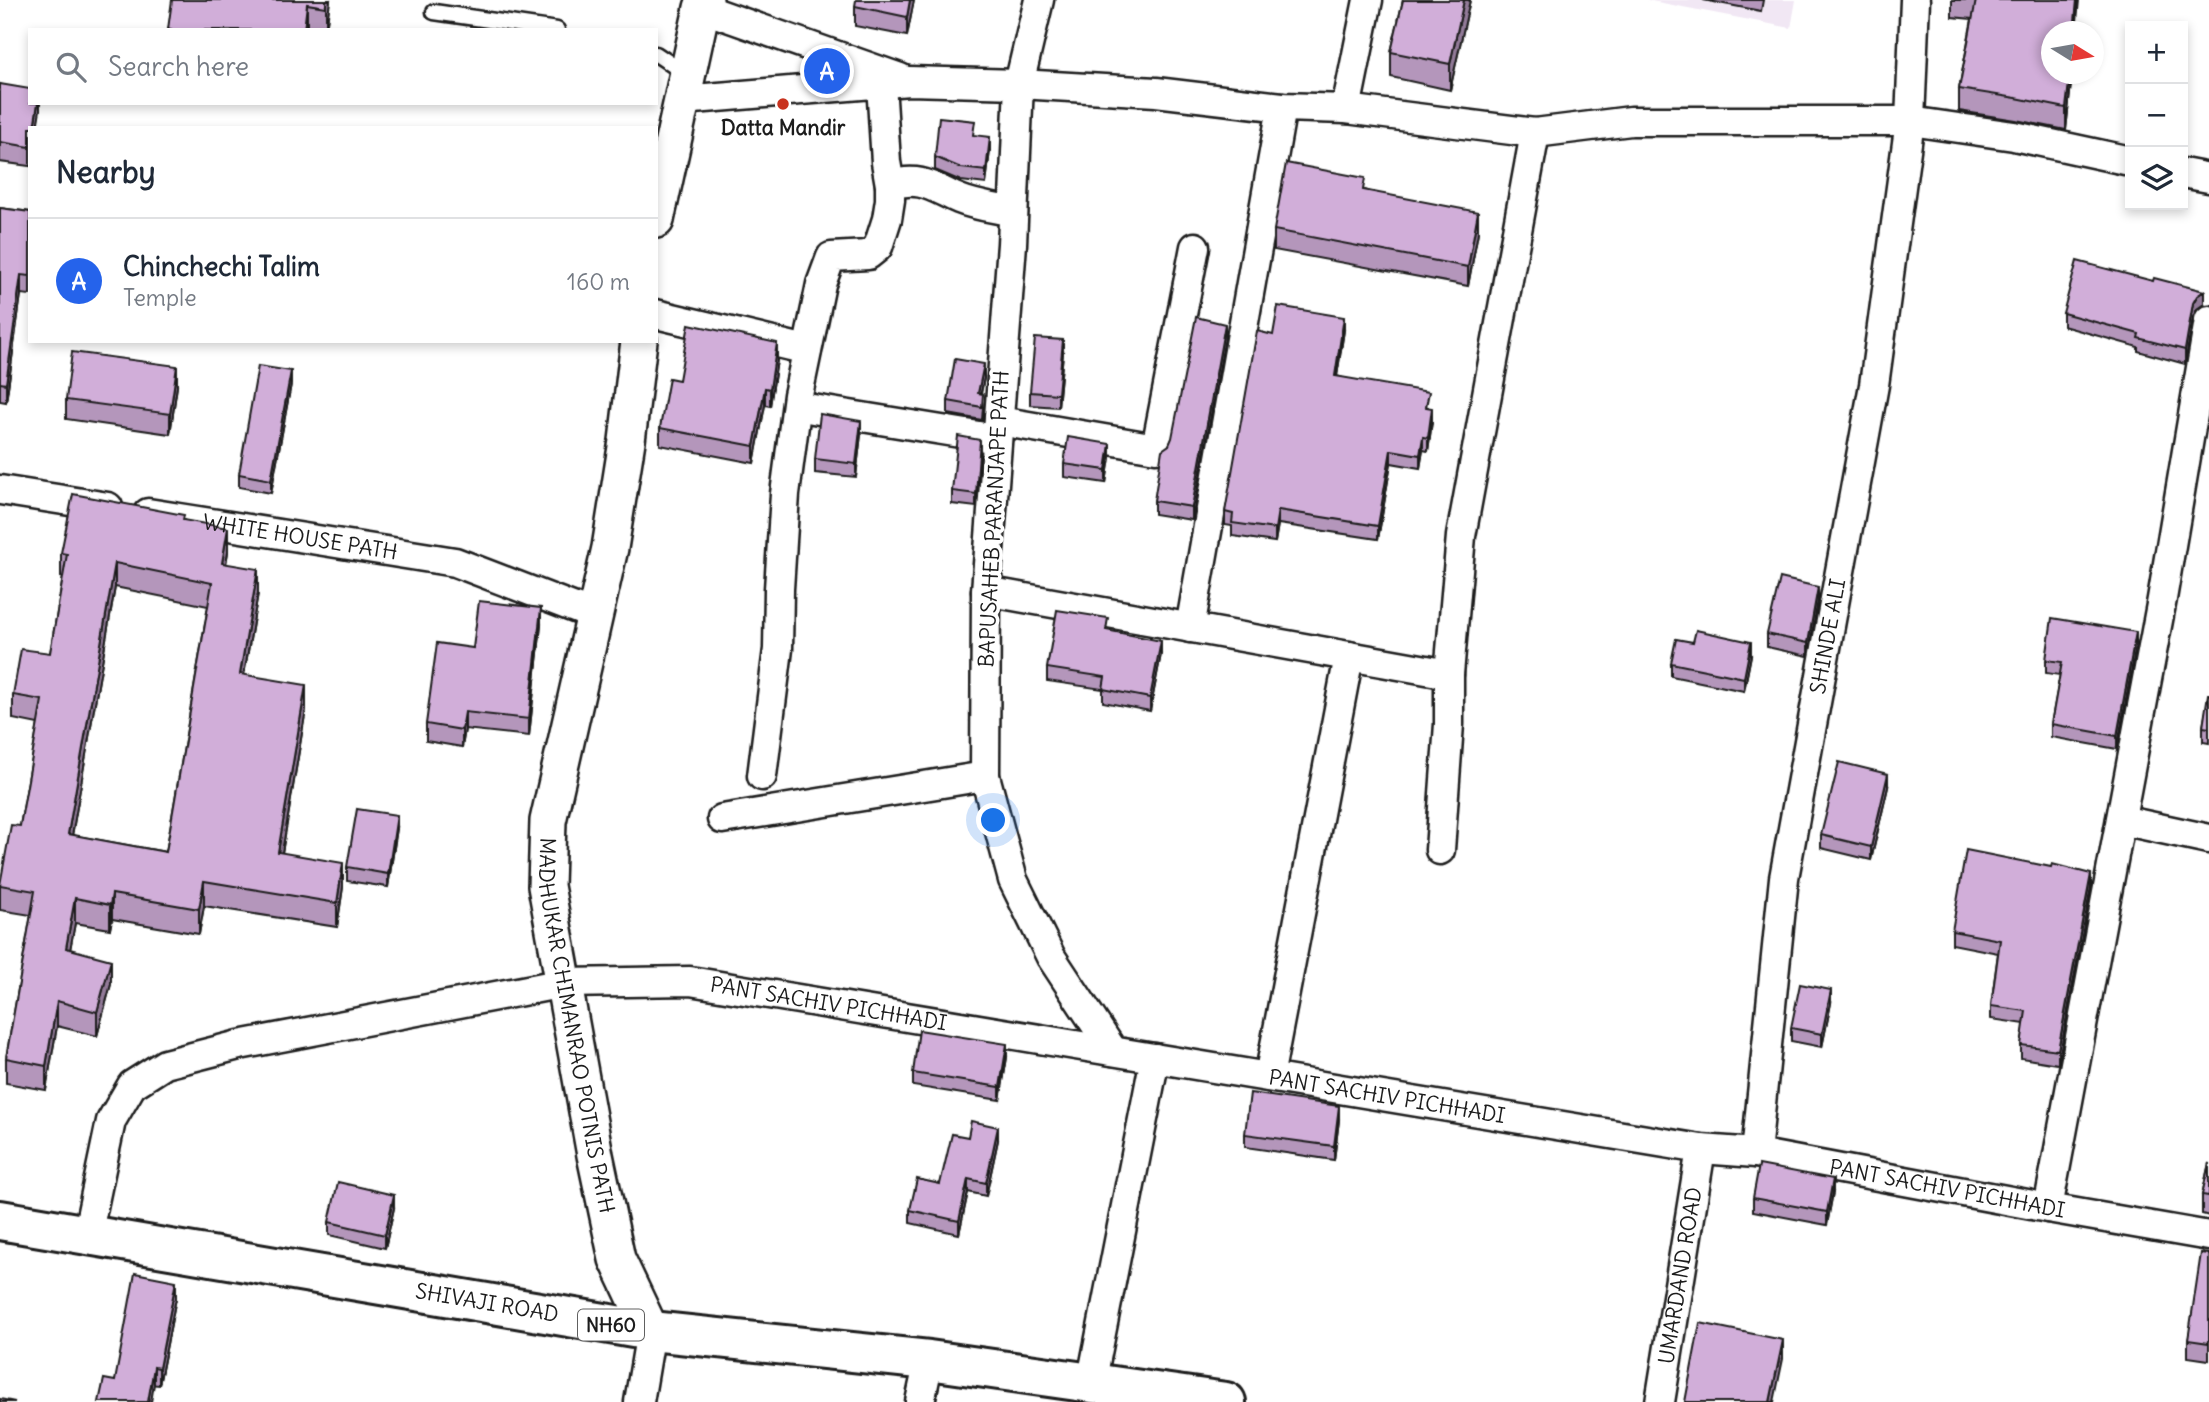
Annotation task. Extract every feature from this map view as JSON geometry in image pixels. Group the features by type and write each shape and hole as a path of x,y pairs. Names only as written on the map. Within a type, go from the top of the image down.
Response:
{"highway":[{"name":"SHIVAJI ROAD","path":"0,1220 651,1332 929,1360 1224,1402"}],"street":[{"name":"BAPUSAHEB PARANJAPE PATH","path":"1039,0 1019,84 1013,212 986,591 985,776 1013,880 1051,957 1113,1051"},
{"path":"1346,109 1368,0"},
{"name":"SHINDE ALI","path":"1756,1153 1784,878 1874,385 1910,121 1916,0"},
{"path":"658,211 704,4 909,81"},
{"path":"685,88 881,84 909,81 1019,84 1156,92 1282,107 1346,109 1535,133 1631,121 1910,121 2014,136 2125,160"},
{"path":"762,776 778,649 785,494 798,395 821,284 831,257 868,255 877,247 887,219 890,185 881,84"},
{"path":"1190,628 1282,107"},
{"path":"1440,850 1449,724 1449,674 1461,536 1535,133"},
{"path":"2188,174 2209,178"},
{"path":"890,185 913,181 928,184 959,199 1013,212"},
{"path":"813,410 1156,448 1195,247"},
{"path":"658,314 807,350"},
{"path":"2048,1208 2162,599 2209,320"},
{"name":"MADHUKAR CHIMANRAO POTNIS PATH","path":"639,343 610,548 548,821 546,886 595,1155 617,1259 651,1332"},
{"name":"WHITE HOUSE PATH","path":"0,490 455,562 593,615"},
{"path":"986,591 1449,674"},
{"path":"1269,1077 1349,656"},
{"path":"722,820 985,776"},
{"path":"2121,820 2209,839"},
{"name":"PANT SACHIV PICHHADI","path":"87,1236 111,1121 132,1085 165,1065 239,1045 564,983 690,981 1701,1149 1756,1153 2209,1236"},
{"path":"1091,1384 1155,1058"},
{"name":"UMARDAND ROAD","path":"1660,1402 1701,1149"},
{"path":"639,1402 651,1332"},
{"path":"919,1402 929,1360"}],"lane":[{"path":"434,12 543,28"},
{"path":"658,56 685,88"}],"shaded area":[{"path":"1647,0 1796,0 1791,28"}],"building":[{"path":"172,0 326,0 326,7 307,4 304,28 168,28"},
{"path":"856,0 910,0 907,17 855,6"},
{"path":"1403,0 1464,0 1450,64 1391,52"},
{"path":"1976,0 2077,0 2075,21 2041,21 2041,84 2069,84 2066,108 1959,89"},
{"path":"0,84 28,89 28,105 38,105 34,126 28,126 28,147 0,142"},
{"path":"939,117 975,121 973,135 990,137 986,171 961,168 935,157"},
{"path":"1286,163 1365,178 1363,190 1478,212 1468,267 1274,230"},
{"path":"0,208 28,212 28,276 21,275 6,384 0,383"},
{"path":"2077,261 2204,291 2193,303 2185,350 2138,338 2139,334 2063,313"},
{"path":"1278,306 1344,317 1335,376 1429,392 1426,407 1432,408 1428,438 1423,437 1420,455 1391,450 1378,526 1278,510 1275,529 1232,523 1233,514 1225,512 1257,331 1273,335"},
{"path":"1196,317 1225,324 1192,507 1154,501 1162,450 1169,445 1172,438"},
{"path":"689,324 777,343 770,389 765,388 754,446 660,428 669,378 679,380"},
{"path":"1035,338 1063,340 1058,394 1030,392"},
{"path":"72,352 177,366 170,414 66,400"},
{"path":"955,359 984,364 978,393 983,394 982,407 948,401"},
{"path":"258,366 291,371 271,480 239,474"},
{"path":"820,414 861,421 856,464 815,459"},
{"path":"958,436 980,440 976,494 952,491"},
{"path":"1068,437 1110,444 1106,470 1064,464"},
{"path":"73,494 184,515 183,520 228,528 222,563 258,569 240,674 306,685 278,852 343,863 337,903 204,881 199,909 112,894 110,905 75,898 66,948 111,960 97,1012 57,1001 46,1066 6,1058 35,891 0,885 11,825 20,826 42,700 13,695 21,649 50,653 67,554 61,553","holes":["115,563 212,583 166,852 68,834"]},
{"path":"1780,578 1818,587 1808,643 1767,634"},
{"path":"479,601 541,608 529,719 465,712 462,730 426,724 437,643 473,648"},
{"path":"1057,610 1108,618 1106,630 1161,641 1150,698 1103,689 1105,677 1047,668"},
{"path":"2052,618 2136,632 2117,736 2051,724 2062,662 2046,660"},
{"path":"1696,630 1751,642 1744,678 1671,663 1676,639 1693,642"},
{"path":"2209,694 2209,728 2203,727"},
{"path":"1839,762 1888,774 1871,847 1821,835"},
{"path":"357,809 397,815 388,874 347,867"},
{"path":"1966,850 2051,867 2052,864 2091,874 2058,1050 2021,1045 2026,1011 1991,1006 2000,940 1952,931"},
{"path":"1800,984 1831,990 1822,1034 1791,1028"},
{"path":"919,1030 1007,1044 1000,1087 913,1073"},
{"path":"1250,1093 1339,1106 1334,1146 1245,1134"},
{"path":"971,1121 998,1127 986,1183 968,1179 959,1221 910,1210 917,1179 940,1184 952,1134 968,1137"},
{"path":"2209,1163 2209,1196 2202,1195"},
{"path":"1759,1165 1833,1179 1827,1212 1753,1198"},
{"path":"338,1182 394,1195 385,1235 329,1222"},
{"path":"2201,1253 2209,1254 2209,1343 2188,1340"},
{"path":"135,1273 176,1281 159,1368 154,1367 148,1402 99,1402 104,1379 115,1381"},
{"path":"1700,1323 1783,1340 1770,1402 1685,1402"}],"place":[{"name":"Chinchechi Talim","path":"827,71"},
{"name":"Datta Mandir","path":"783,104"}]}
